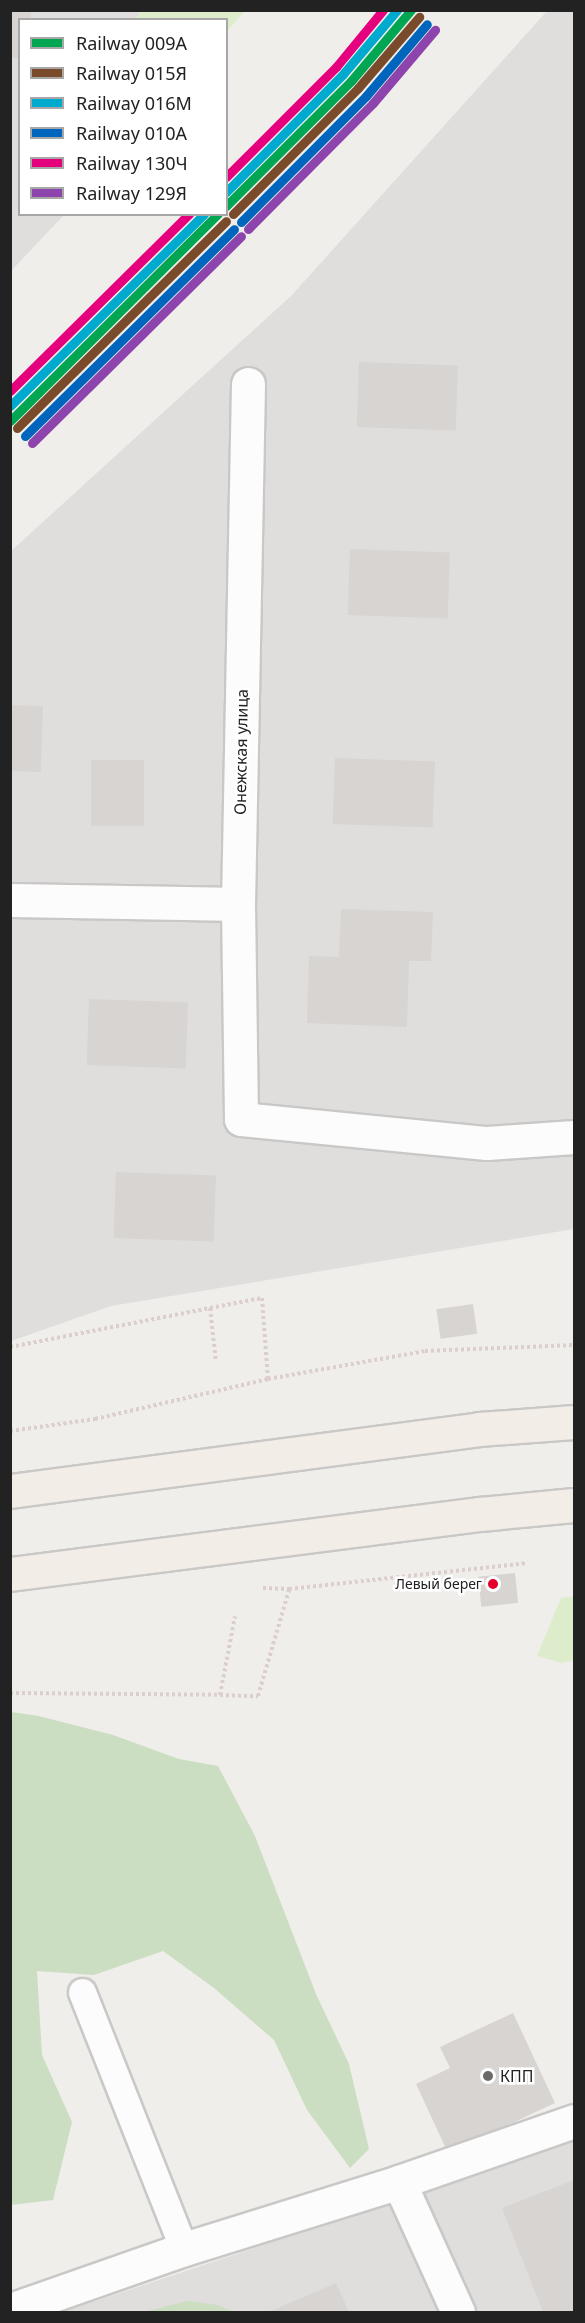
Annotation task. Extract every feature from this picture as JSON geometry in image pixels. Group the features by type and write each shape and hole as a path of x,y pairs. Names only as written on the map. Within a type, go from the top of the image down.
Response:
{"main road":[{"path":"10,1491 479,1429 574,1422"},
{"path":"10,1574 480,1514 574,1505"}],"street":[{"name":"Онежская улица","path":"248,384 238,904 241,1119 487,1143 574,1137"},
{"path":"10,900 238,904"},
{"path":"10,2310 184,2249 399,2182 574,2121"},
{"path":"399,2182 458,2313"}],"lane":[{"path":"82,1992 184,2249"}],"path":[{"path":"10,1347 262,1298 268,1379"},
{"path":"210,1308 216,1362"},
{"path":"10,1431 96,1419 268,1379 425,1351 574,1345"},
{"path":"10,1693 258,1696 289,1590"},
{"path":"220,1695 235,1616"}],"shaded area":[{"path":"11,11 142,11 136,18 18,18 18,216 63,216 11,271"},
{"path":"547,11 574,11 574,1229 111,1306 11,1341 10,552 292,295"},
{"path":"574,2141 574,2312 63,2312"}],"green space":[{"path":"142,10 245,11 228,30 228,18 136,18"},
{"path":"574,1596 574,1660 562,1663 537,1656 561,1598"},
{"path":"11,1712 39,1716 113,1735 179,1759 218,1766 255,1836 316,1994 349,2064 369,2149 350,2168 307,2110 274,2040 214,1988 163,1951 94,1975 37,1971 42,2055 72,2122 53,2200 11,2205"},
{"path":"187,2301 218,2305 233,2312 143,2312"}],"building":[{"path":"10,10 31,10 31,18 18,18 18,58 10,58"},
{"path":"359,362 458,365 456,430 357,427"},
{"path":"350,549 450,552 448,618 348,615"},
{"path":"10,705 43,706 41,772 10,771"},
{"path":"335,758 435,761 433,827 333,824"},
{"path":"91,760 144,760 144,826 91,826"},
{"path":"341,909 433,912 431,961 409,961 407,1027 307,1023 309,956 339,957"},
{"path":"89,999 188,1002 186,1068 87,1065"},
{"path":"116,1172 216,1175 214,1241 114,1238"},
{"path":"473,1304 477,1334 441,1339 436,1309"},
{"path":"515,1573 518,1603 481,1607 478,1577"},
{"name":"КПП","path":"513,2013 555,2103 448,2153 416,2084 450,2068 440,2047"},
{"path":"574,2180 574,2312 543,2312 502,2208"},
{"path":"336,2283 349,2312 269,2312"}],"rail line":[{"name":"130Ч","path":"228,175 336,67 383,10"},
{"name":"016М","path":"228,190 343,74 397,10"},
{"name":"009А","path":"228,204 351,81 411,10"},
{"name":"015Я","path":"233,214 358,88 419,17"},
{"name":"010А","path":"241,222 366,96 427,24"},
{"name":"129Я","path":"248,229 373,103 435,30"},
{"name":"130Ч","path":"10,391 187,216"},
{"name":"016М","path":"10,406 202,216"},
{"name":"009А","path":"10,421 216,216"},
{"name":"015Я","path":"17,428 226,221"},
{"name":"010А","path":"25,436 234,229"},
{"name":"129Я","path":"32,443 241,236"}],"place":[{"name":"Левый берег","path":"493,1584"},
{"name":"КПП","path":"488,2076"}]}
